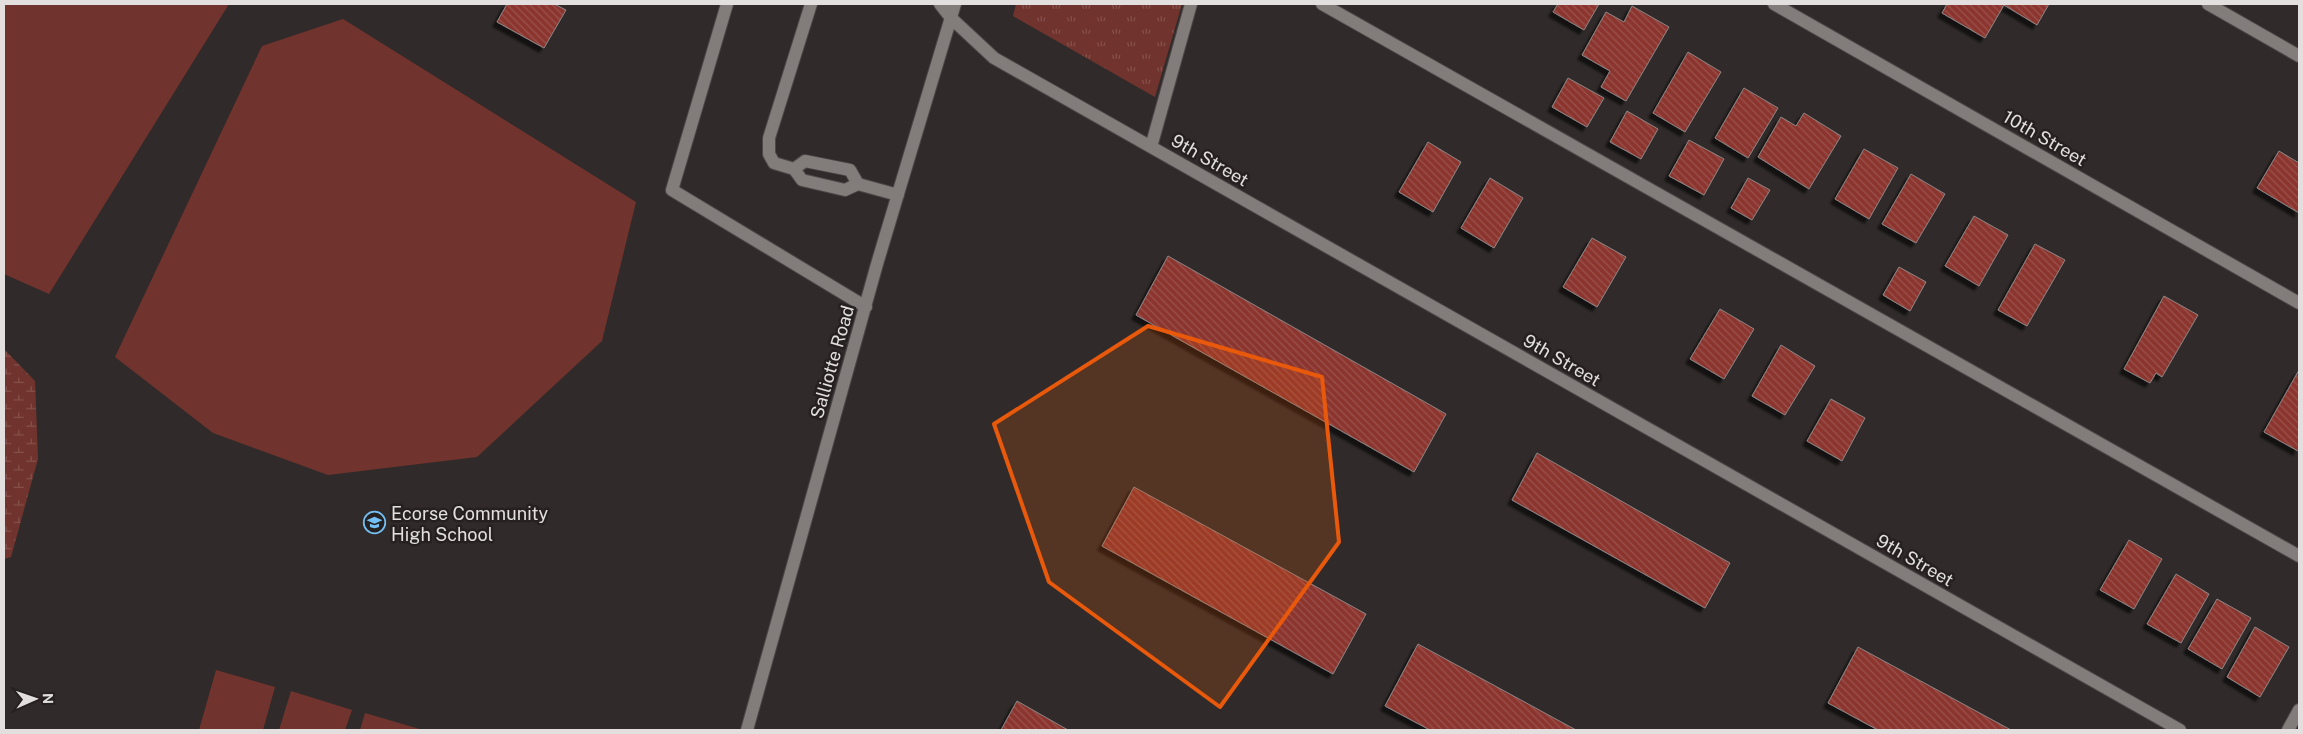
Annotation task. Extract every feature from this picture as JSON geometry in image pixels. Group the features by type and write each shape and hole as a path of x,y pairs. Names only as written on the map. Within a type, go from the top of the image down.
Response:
{"street":[{"path":"727,4 672,190 866,307"},
{"path":"811,4 768,138 769,154 774,163 794,169 802,180 845,190 858,184 898,195"},
{"name":"9th Street","path":"940,4 951,18 994,58 2180,730"},
{"name":"Salliotte Road","path":"747,730 898,195 955,4"},
{"path":"1151,147 1190,4"},
{"path":"1322,4 2299,556"},
{"name":"10th Street","path":"1774,4 2299,303"},
{"path":"2208,4 2299,56"},
{"path":"794,169 805,161 850,170 858,184"},
{"path":"2288,730 2299,710"}],"highlighted area":[{"path":"1148,326 1322,377 1339,542 1220,707 1049,582 994,424"}],"green space":[{"path":"4,4 229,4 49,294 4,274"},
{"path":"1016,4 1182,4 1155,97 1013,16"},
{"path":"343,19 636,202 602,341 477,457 328,475 213,433 115,357 262,46"},
{"path":"4,349 35,381 38,459 11,557 4,559"},
{"path":"216,670 275,687 263,730 199,730"},
{"path":"291,691 352,710 345,730 279,730"},
{"path":"365,713 423,730 360,730"}],"building":[{"path":"507,4 554,4 566,10 544,48 497,22"},
{"path":"1558,4 1599,4 1584,30 1553,12"},
{"path":"1947,4 2049,4 2037,25 2004,5 1985,38 1942,13"},
{"path":"1632,6 1669,27 1626,101 1601,87 1610,71 1582,55 1606,12 1624,22"},
{"path":"1688,52 1721,72 1685,132 1653,113"},
{"path":"1568,78 1604,98 1587,127 1552,107"},
{"path":"1744,88 1778,108 1748,158 1715,138"},
{"path":"1627,111 1658,129 1641,159 1610,142"},
{"path":"1804,113 1841,136 1809,189 1758,157 1781,117 1796,126"},
{"path":"1689,140 1724,159 1704,195 1669,176"},
{"path":"1428,142 1461,162 1433,212 1399,192"},
{"path":"1864,149 1898,168 1869,219 1835,199"},
{"path":"2279,151 2299,163 2299,213 2257,188"},
{"path":"1911,174 1945,194 1916,243 1882,224"},
{"path":"1490,178 1523,198 1494,248 1461,228"},
{"path":"1748,178 1770,190 1752,220 1731,208"},
{"path":"1974,216 2008,235 1979,286 1945,266"},
{"path":"1592,238 1626,257 1597,307 1563,287"},
{"path":"2035,244 2065,260 2027,326 1998,310"},
{"path":"1168,256 1446,414 1414,472 1136,315"},
{"path":"1899,267 1926,282 1910,311 1883,295"},
{"path":"2164,296 2198,315 2162,377 2156,373 2150,383 2124,369"},
{"path":"1720,309 1754,329 1724,379 1690,359"},
{"path":"1781,345 1815,366 1785,415 1752,396"},
{"path":"2299,370 2299,448 2298,451 2264,432"},
{"path":"1831,399 1865,418 1842,461 1807,441"},
{"path":"1537,453 1730,563 1705,608 1512,500"},
{"path":"1134,487 1366,614 1333,674 1102,546"},
{"path":"2129,540 2162,559 2134,609 2100,590"},
{"path":"2176,574 2209,594 2181,643 2147,624"},
{"path":"2217,599 2251,618 2222,669 2188,649"},
{"path":"2255,627 2289,647 2260,697 2227,677"},
{"path":"1418,644 1576,730 1430,730 1385,706"},
{"path":"1858,647 2011,730 1878,730 1828,703"},
{"path":"1017,701 1068,730 1001,730"}],"place":[{"name":"Ecorse Community High School","path":"375,523"}]}
